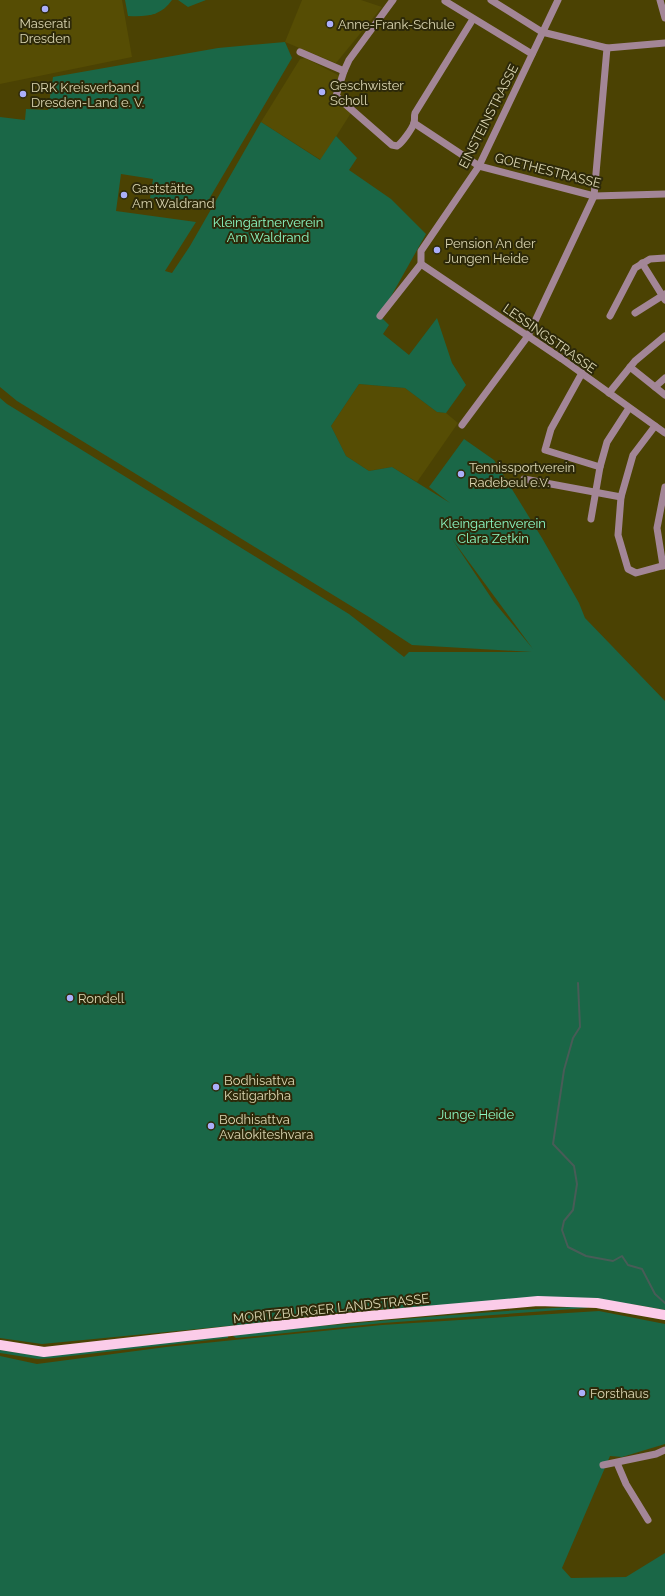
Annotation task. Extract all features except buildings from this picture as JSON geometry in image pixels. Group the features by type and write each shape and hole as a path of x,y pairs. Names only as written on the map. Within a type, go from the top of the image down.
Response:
{"main road":[{"name":"MORITZBURGER LANDSTRASSE","path":"0,1345 44,1352 346,1318 538,1301 597,1303 665,1315"}],"street":[{"path":"393,0 350,60 344,71 336,96 392,145 397,146 401,143 414,123 415,113 474,19"},
{"path":"491,0 542,32 607,48 665,43"},
{"name":"EINSTEINSTRASSE","path":"380,316 421,264 421,251 478,166 558,0"},
{"path":"660,0 665,18"},
{"path":"445,1 532,54"},
{"path":"462,425 528,336 594,196 607,48"},
{"path":"300,52 344,71"},
{"name":"GOETHESTRASSE","path":"414,123 478,166 594,196 665,194"},
{"path":"610,316 635,268 650,259 665,258"},
{"path":"635,312 664,297 642,263"},
{"name":"LESSINGSTRASSE","path":"421,264 528,336 665,433"},
{"path":"609,393 630,367 665,336"},
{"path":"630,367 665,395"},
{"path":"582,374 551,429 545,450 600,467"},
{"path":"655,387 665,378"},
{"path":"591,519 594,492 607,442 629,408"},
{"path":"655,426 633,455 621,497 618,535 628,569 632,572 636,573 664,565 657,528 665,487"},
{"path":"524,479 621,497"},
{"path":"603,1465 656,1454 665,1450"},
{"path":"616,1463 626,1484 648,1520"}],"shaded area":[{"path":"0,0 122,0 132,57 0,84"},
{"name":"Anne-Frank-Schule","path":"302,0 361,0 382,7 336,63 285,42"},
{"path":"305,58 340,76 333,95 351,113 321,160 261,122 300,59"},
{"path":"359,384 405,388 437,412 446,413 458,423 417,482 392,467 369,471 346,456 331,426"}],"green space":[{"path":"125,0 172,0 163,9 153,14 147,16 128,16"},
{"path":"178,0 206,0 188,7"},
{"path":"285,42 292,58 205,206 150,198 153,179 121,174 116,211 196,222 165,271 172,273 190,246 261,122 320,160 336,136 357,158 349,170 391,199 426,234 380,316 389,325 383,334 409,355 437,318 452,363 466,385 446,413 437,412 405,388 359,384 331,426 346,456 369,471 392,467 450,503 429,487 464,439 494,460 542,538 579,603 585,618 665,701 665,1310 596,1300 489,1302 341,1312 249,1324 42,1344 0,1338 0,398 7,404 349,614 404,657 409,652 532,652 412,645 369,617 17,401 0,387 0,117 25,120 26,109 48,110 53,77 218,48","holes":["452,539 533,649 494,602"]},
{"path":"589,1306 587,1308 383,1323 236,1338 233,1336 234,1334 411,1318"},
{"path":"599,1311 665,1324 665,1444 622,1457 610,1456 562,1568 571,1578 626,1577 665,1553 665,1596 0,1596 0,1356 37,1364 166,1347 382,1325"},
{"path":"228,1335 228,1338 53,1358 38,1359 0,1353 0,1350 40,1356"}],"waterway":[{"path":"578,983 580,1027 573,1038 564,1070 553,1144 574,1166 577,1184 573,1210 564,1221 562,1230 568,1247 586,1256 613,1261 622,1256 628,1265 642,1269 655,1294 665,1303"}],"place":[{"name":"Maserati Dresden","path":"45,9"},
{"name":"Anne-Frank-Schule","path":"330,24"},
{"name":"Geschwister Scholl","path":"322,92"},
{"name":"DRK Kreisverband Dresden-Land e. V.","path":"23,94"},
{"name":"Gaststätte Am Waldrand","path":"124,195"},
{"name":"Pension An der Jungen Heide","path":"437,250"},
{"name":"Tennissportverein Radebeul e.V.","path":"461,474"},
{"name":"Rondell","path":"70,998"},
{"name":"Bodhisattva Ksitigarbha","path":"216,1087"},
{"name":"Bodhisattva Avalokiteshvara","path":"211,1126"},
{"name":"Forsthaus","path":"582,1393"}],"park label":[{"name":"Kleingärtnerverein Am Waldrand","path":"268,230"},
{"name":"Kleingartenverein Clara Zetkin","path":"493,530"},
{"name":"Junge Heide","path":"476,1114"}]}
